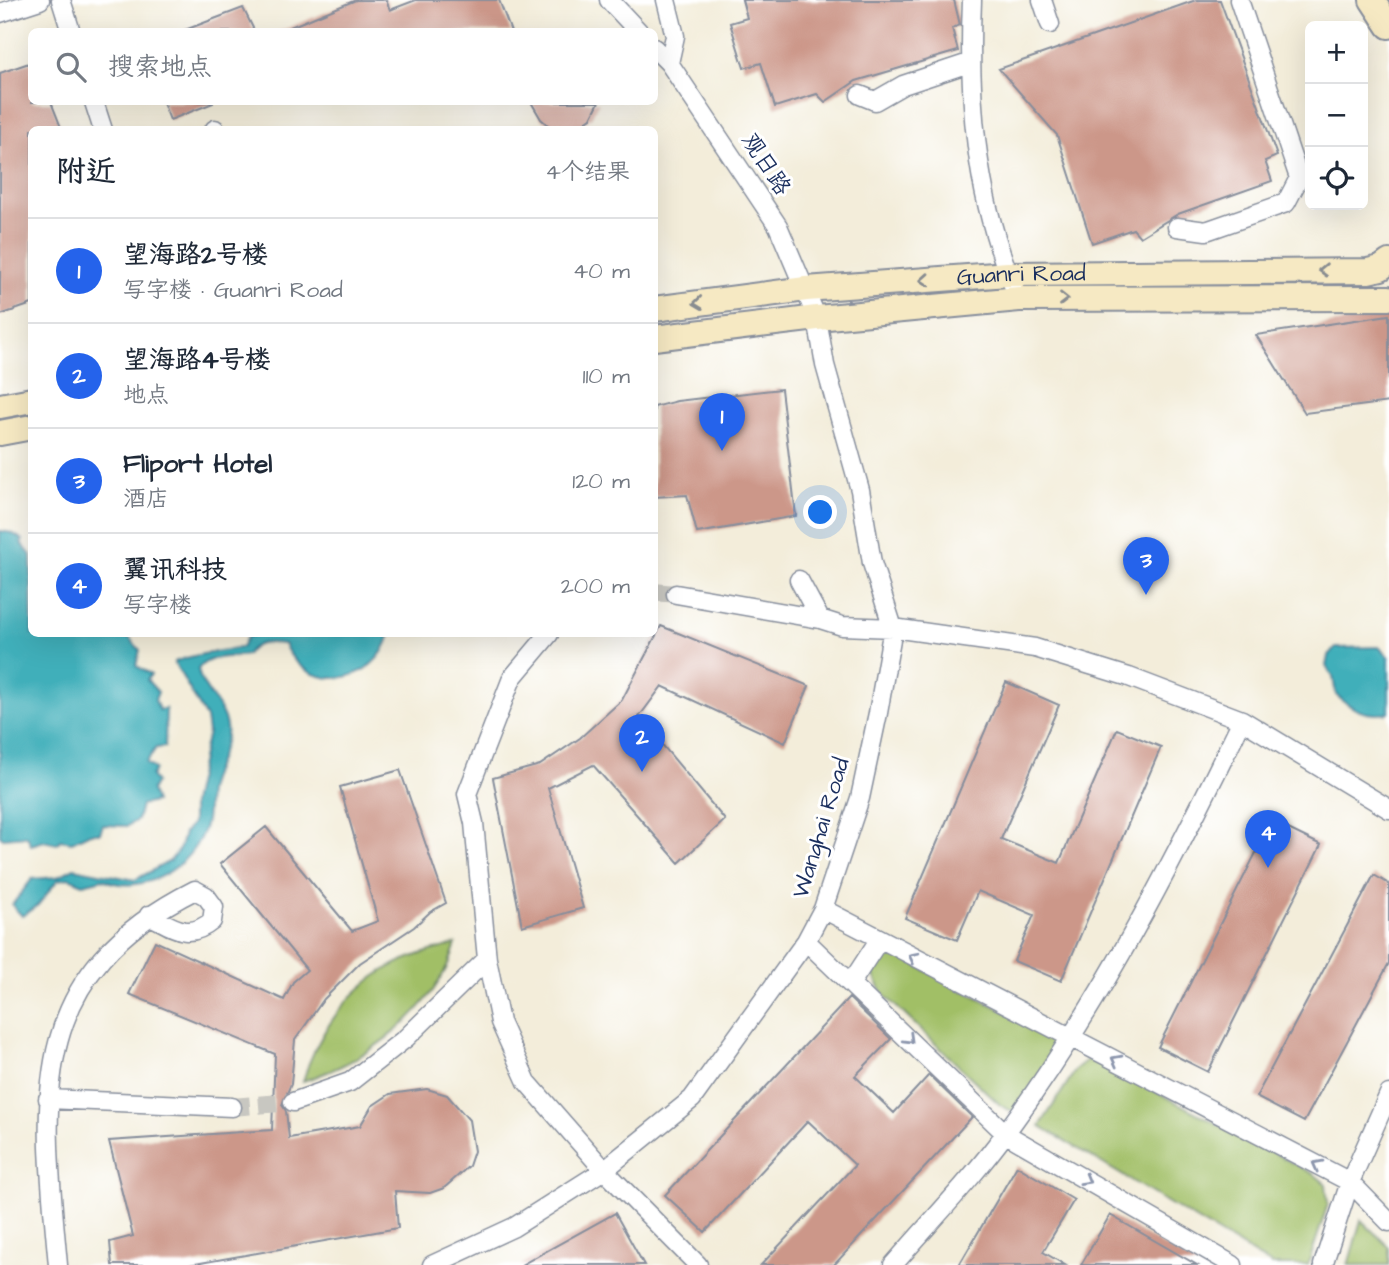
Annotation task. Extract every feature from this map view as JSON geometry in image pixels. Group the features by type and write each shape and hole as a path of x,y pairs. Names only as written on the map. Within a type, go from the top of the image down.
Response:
{"street":[{"path":"61,0 70,28"},
{"path":"609,0 635,28"},
{"path":"666,0 675,36 669,63"},
{"path":"972,0 969,63 975,144 988,207 1019,299"},
{"path":"1042,0 1050,24"},
{"path":"1177,227 1206,231 1286,203 1299,178 1239,0"},
{"path":"1372,0 1389,26"},
{"path":"0,13 34,1"},
{"name":"观日路","path":"658,52 669,63 778,226 817,318"},
{"path":"860,96 875,101 903,85 969,63"},
{"path":"95,105 102,126"},
{"name":"Guanri Road","path":"658,308 806,289 1009,274 1368,271 1381,268 1389,261"},
{"name":"Guanri Road","path":"658,338 817,318 1019,299 1389,298"},
{"name":"Wanghai Road","path":"432,1265 514,1227 604,1170 692,1099 806,942 823,909 860,798 893,628 872,563 860,490 825,365 817,318"},
{"path":"0,407 28,401"},
{"path":"0,433 28,428"},
{"path":"799,580 820,619"},
{"path":"676,594 820,619 842,626 893,628 1035,648 1129,677 1242,720 1389,809"},
{"path":"547,637 512,678 467,794 474,823 486,959 500,1022 527,1082 604,1170 698,1265"},
{"path":"893,1265 1006,1134 1073,1037 1153,897 1242,720"},
{"path":"823,909 1350,1182 1389,1222"},
{"path":"58,1265 48,1099 55,1049 82,982 122,935 149,915"},
{"path":"851,983 880,940"},
{"path":"806,942 1006,1134 1233,1265"},
{"path":"293,1102 350,1082 406,1038 486,959"},
{"path":"1323,1265 1350,1182 1389,1094"},
{"path":"48,1099 232,1107"}],"green space":[{"path":"456,944 433,991 416,1012 396,1030 352,1060 303,1081 325,1031 360,988 398,963"},
{"path":"890,955 902,958 1058,1039 1058,1047 1016,1110 1008,1110 999,1104 884,995 871,971 875,962"},
{"path":"1087,1060 1097,1061 1314,1174 1326,1184 1328,1204 1308,1265 1272,1265 1040,1126 1077,1068"},
{"path":"1361,1220 1389,1247 1389,1265 1348,1265"}],"water":[{"path":"0,531 12,533 23,540 21,543 28,551 28,637 129,637 140,650 136,666 151,674 147,680 158,692 155,700 159,710 166,708 165,747 156,748 146,763 155,769 151,776 156,782 151,791 155,802 141,805 137,820 127,826 103,825 100,833 90,833 72,842 60,840 57,844 44,841 31,845 27,836 3,838 0,835"},
{"path":"247,637 389,637 371,665 340,678 324,677 308,671 295,660 284,644 278,643 263,644 254,647 246,655 214,659 203,664 198,669 200,677 221,711 226,733 224,747 209,788 205,825 190,853 178,865 150,881 118,884 103,879 83,884 69,878 58,880 38,905 22,916 12,905 32,879 57,877 74,868 135,880 170,861 180,848 184,833 192,824 192,803 208,732 206,718 174,662 242,647"},
{"path":"1379,647 1389,657 1389,713 1373,714 1348,705 1336,695 1333,677 1326,666 1328,656 1336,648"}],"building":[{"path":"356,0 386,0 390,10 416,0 499,0 510,28 288,28"},
{"path":"742,0 954,0 960,25 952,28 958,51 856,81 825,102 817,94 775,107 761,63 744,68 730,23 747,18"},
{"path":"1196,0 1220,0 1277,156 1265,161 1272,181 1178,214 1140,237 1133,229 1092,243 1057,135 999,69"},
{"path":"243,8 253,28 190,28"},
{"path":"28,63 28,105 52,105 60,126 28,126 28,305 0,315 0,73"},
{"path":"164,105 208,105 170,120"},
{"path":"533,105 598,105 591,118 579,126 549,126"},
{"path":"1389,315 1389,402 1305,413 1256,335"},
{"path":"781,389 796,516 697,533 687,495 658,497 658,406 677,401"},
{"path":"661,626 809,686 785,743 662,686 639,717 725,820 679,863 593,765 548,788 583,908 522,926 493,778 540,765 580,738 622,700 655,637 658,637"},
{"path":"1006,682 1059,705 1001,839 1059,863 1117,729 1161,747 1061,981 1014,961 1034,915 978,891 957,940 905,918"},
{"path":"400,770 446,903 360,963 324,999 295,1040 291,1084 282,1105 286,1111 289,1138 360,1126 372,1106 390,1094 427,1089 447,1095 469,1120 474,1151 469,1166 444,1188 430,1193 395,1191 398,1228 189,1265 112,1265 110,1242 133,1236 109,1141 272,1130 275,1054 129,994 155,941 284,1000 293,982 307,970 220,864 266,827 352,931 378,921 340,787"},
{"path":"1272,821 1321,845 1208,1072 1158,1047"},
{"path":"1374,875 1389,884 1389,963 1304,1122 1256,1097"},
{"path":"849,998 891,1039 855,1076 894,1113 929,1075 972,1117 834,1265 761,1265 855,1165 808,1121 705,1232 665,1195"},
{"path":"1017,1166 1074,1200 1043,1252 1065,1265 959,1265"},
{"path":"615,1213 644,1265 521,1265"},
{"path":"1110,1215 1197,1265 1081,1265"}],"tunnel":[{"path":"658,592 676,594"},
{"path":"232,1107 293,1102"}],"place":[{"name":"望海路2号楼","path":"722,451"},
{"name":"Fliport Hotel","path":"1146,595"},
{"name":"望海路4号楼","path":"642,772"},
{"name":"翼讯科技","path":"1268,868"}]}
